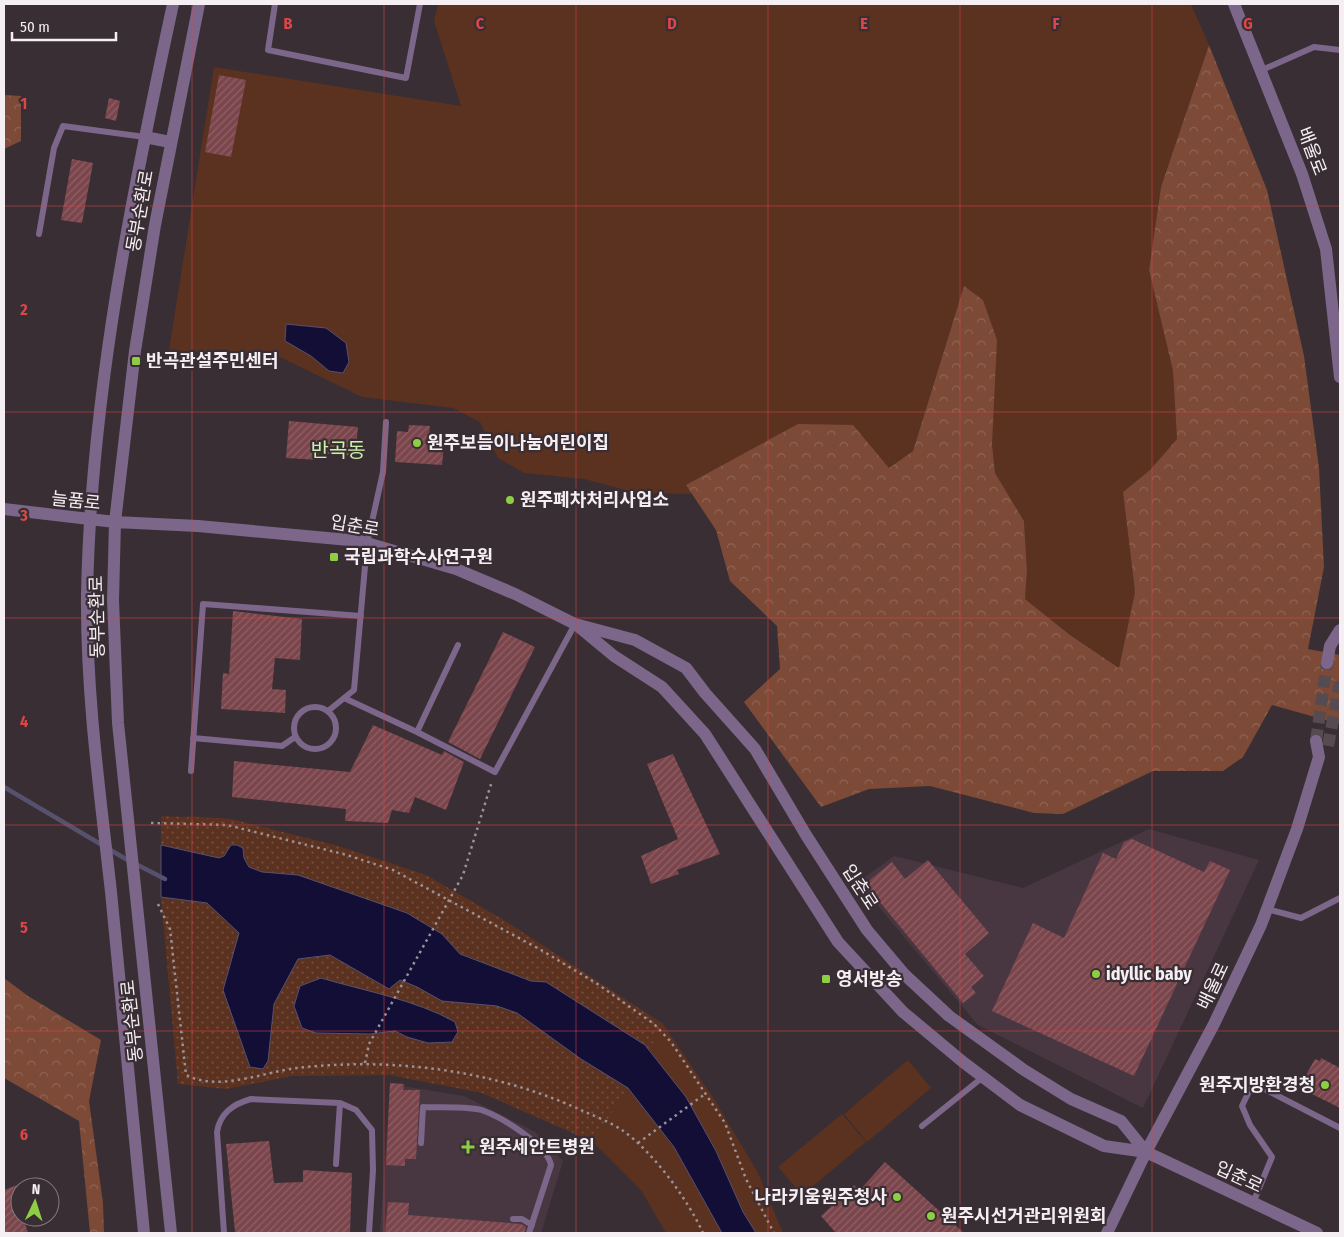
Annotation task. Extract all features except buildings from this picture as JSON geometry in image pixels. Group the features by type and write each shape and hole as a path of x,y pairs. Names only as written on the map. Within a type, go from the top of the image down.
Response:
{"street":[{"name":"동부순환로","path":"144,1233 92,723 87,595 90,520 108,346 144,137 174,4"},
{"name":"동부순환로","path":"171,1233 118,723 112,600 115,522 135,351 170,142 200,4"},
{"name":"배울로","path":"1234,4 1302,174 1326,249 1340,377"},
{"path":"144,137 170,142"},
{"name":"늘품로","path":"4,509 115,522"},
{"name":"입춘로","path":"115,522 198,526 367,544 456,569 516,594 575,624 635,640 686,668 705,693 755,749 806,835 867,930 905,975 949,1016 1024,1070 1071,1099 1121,1121 1146,1152"},
{"name":"입춘로","path":"575,624 614,656 662,687 705,734 838,942 903,1012 1020,1105 1104,1146 1146,1152 1318,1233"},
{"path":"1327,663 1330,646 1340,630"},
{"name":"배울로","path":"1107,1233 1146,1152 1214,1024 1266,909 1297,829 1319,757 1316,741"},
{"path":"1319,757 1328,746"}],"lane":[{"path":"275,4 268,50 406,78 420,4"},
{"path":"1262,70 1314,47 1340,50"},
{"path":"39,234 54,148 63,126 144,137"},
{"path":"328,711 354,690 367,544 383,472 386,422"},
{"path":"191,772 203,604 361,616"},
{"path":"344,698 495,772 575,624"},
{"path":"416,732 458,645"},
{"path":"312,706 328,711 335,720 336,727 332,741 327,746 320,749 306,748 296,738 294,724 300,712 312,706"},
{"path":"193,738 282,746 296,738"},
{"path":"1266,909 1301,918 1340,898"},
{"path":"922,1126 983,1077"},
{"path":"1253,1203 1272,1157 1250,1125 1242,1106 1253,1083 1340,1128"},
{"path":"224,1233 216,1132 225,1112 238,1102 252,1099 340,1103 356,1110 372,1130 373,1170 369,1233"},
{"path":"336,1164 340,1103"},
{"path":"421,1143 423,1107 483,1110 526,1135 549,1158 550,1165 529,1233"},
{"path":"513,1219 522,1219 532,1225"}],"path":[{"path":"365,1063 369,1044 463,875 495,772"},
{"path":"151,823 227,825 329,851 393,870 450,900 596,983 654,1024 671,1042 726,1123 746,1179 774,1233"},
{"path":"158,904 170,929 186,1075 196,1080 230,1080 296,1068 365,1063 432,1068 497,1081 550,1096 621,1130 638,1143 674,1185 703,1233"},
{"path":"638,1143 706,1094"}],"shaded area":[{"path":"438,4 1191,4 1209,45 1161,187 1149,270 1173,371 1177,439 1150,470 1123,492 1135,592 1119,668 1070,635 1025,599 1027,571 1024,521 995,473 992,444 964,286 913,451 889,468 874,453 687,486 692,494 637,493 584,479 524,473 498,458 480,422 453,408 362,397 280,357 169,350 214,67 461,106 434,21"},
{"path":"286,324 326,328 346,343 349,362 343,373 329,371 311,356 285,341"},
{"path":"161,816 231,819 338,846 426,875 507,922 663,1024 628,1088 593,1142 482,1093 390,1075 291,1076 226,1089 178,1084 161,897"},
{"path":"187,816 231,819 338,846 426,875 507,922 663,1024 714,1099 758,1173 783,1233 756,1233 743,1212 716,1151 686,1097"},
{"path":"1149,829 1259,860 1143,1108 978,1025 858,882 894,856 1023,888"},
{"path":"161,845 219,858 224,856 231,845 237,845 243,848 244,858 249,867 262,872 298,875 407,913 442,934 460,954 531,981 546,982 645,1045 686,1097 716,1151 743,1212 756,1233 722,1233 674,1147 628,1088 581,1059 517,1013 497,1006 442,1001 400,980 389,989 330,955 298,959 274,1004 268,1061 263,1069 250,1067 223,990 239,933 207,903 161,897"},
{"path":"321,978 390,997 440,1014 455,1022 458,1032 452,1042 428,1043 407,1037 395,1031 370,1034 316,1033 302,1028 294,1006 300,986"},
{"path":"908,1060 931,1088 867,1142 844,1114"},
{"path":"268,1061 628,1088 674,1147 722,1233 666,1233 641,1190 593,1142 482,1093 390,1075 291,1076 226,1089"},
{"name":"원주세안트병원","path":"390,1084 464,1096 535,1132 563,1161 541,1233 380,1233"},
{"path":"842,1114 866,1142 802,1195 778,1167"}],"green space":[{"path":"1209,45 1267,190 1304,356 1319,468 1324,567 1308,649 1340,655 1340,724 1272,705 1243,757 1223,771 1153,771 1063,814 1034,813 930,786 869,789 821,807 744,702 780,669 777,626 730,581 716,530 686,485 798,424 853,425 889,468 913,451 964,286 983,300 997,340 992,444 995,473 1024,521 1027,571 1025,599 1070,635 1119,668 1135,592 1123,492 1150,470 1177,439 1173,371 1149,270 1161,187"},
{"path":"4,95 21,96 21,141 4,149"},
{"path":"4,978 28,996 101,1040 89,1101 103,1203 104,1233 90,1233 79,1121 4,1078"}],"waterway":[{"path":"4,787 124,858 165,879"}],"tunnel":[{"path":"1316,741 1327,663"},
{"path":"1328,746 1340,682"}],"place":[{"name":"반곡관설주민센터","path":"136,361"},
{"name":"원주보듬이나눔어린이집","path":"417,443"},
{"name":"원주폐차처리사업소","path":"510,500"},
{"name":"국립과학수사연구원","path":"334,557"},
{"name":"idyllic baby","path":"1096,974"},
{"name":"영서방송","path":"826,979"},
{"name":"원주지방환경청","path":"1325,1085"},
{"name":"원주세안트병원","path":"468,1147"},
{"name":"나라키움원주청사","path":"897,1197"},
{"name":"원주시선거관리위원회","path":"931,1216"}],"district":[{"name":"반곡동","path":"338,450"}]}
